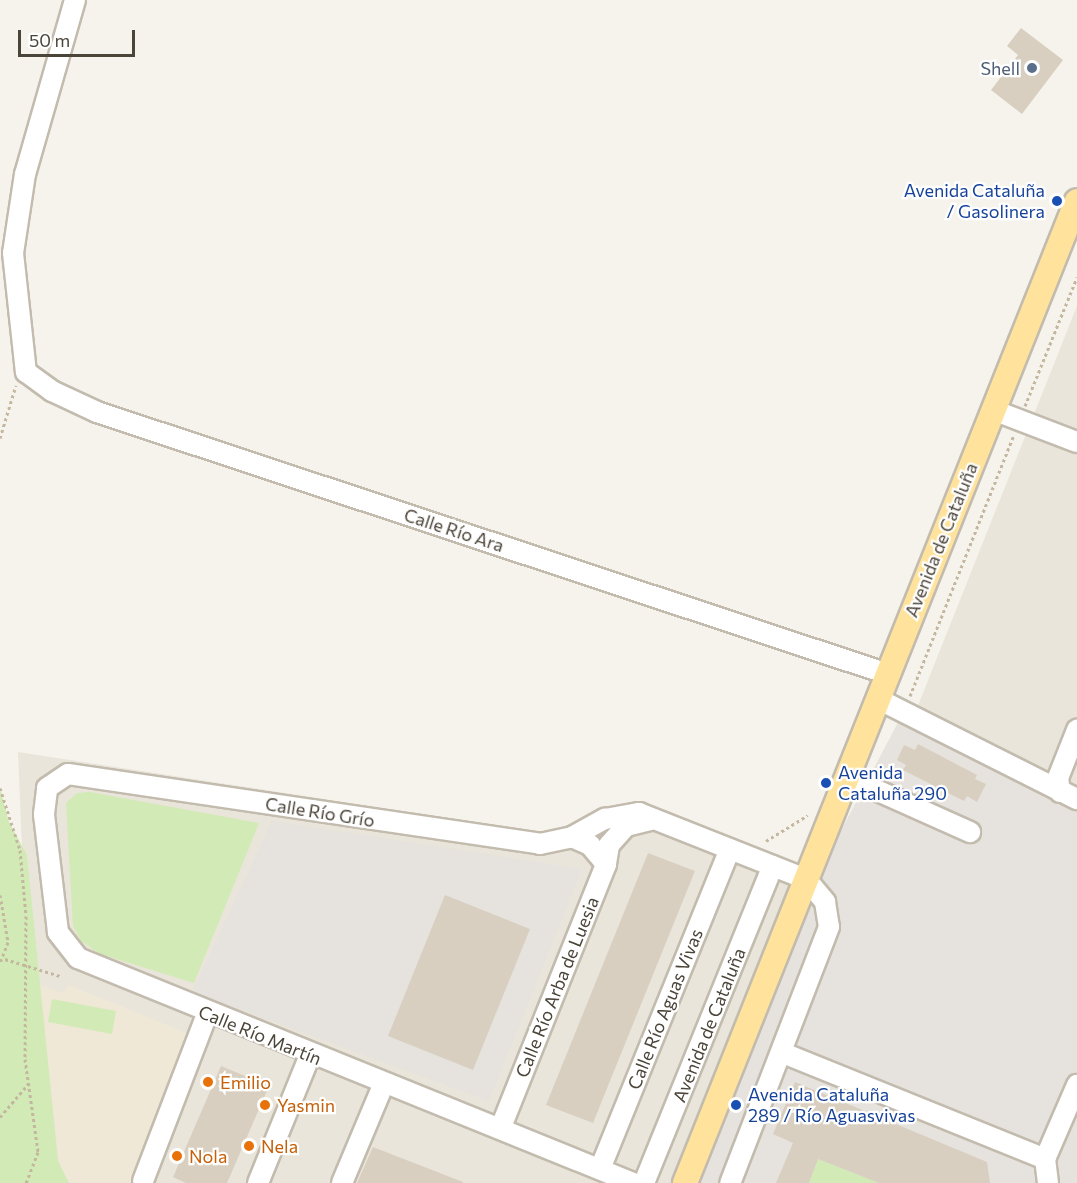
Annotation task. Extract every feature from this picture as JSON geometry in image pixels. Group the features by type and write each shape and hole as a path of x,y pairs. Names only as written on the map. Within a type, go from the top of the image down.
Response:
{"main road":[{"name":"Avenida de Cataluña","path":"685,1183 1077,201"}],"street":[{"path":"26,372 13,253 26,174 75,0"},
{"name":"Calle Río Ara","path":"26,372 97,412 888,674"},
{"path":"993,410 1077,442"},
{"path":"878,699 1061,789 1077,730"},
{"name":"Calle Río Grío","path":"68,774 528,843 578,833 632,812 806,879"},
{"name":"Calle Río Martín","path":"68,774 47,788 44,814 62,940 86,963 310,1055 501,1127 633,1183"},
{"path":"847,777 970,832"},
{"name":"Calle Río Arba de Luesia","path":"501,1127 608,855 626,826 655,819"},
{"path":"578,833 608,855"},
{"name":"Calle Río Aguas Vivas","path":"600,1169 730,849"},
{"name":"Avenida de Cataluña","path":"644,1183 773,866"},
{"path":"730,1183 783,1053 829,927 825,902 806,879"},
{"path":"143,1181 207,1014"},
{"path":"783,1053 1045,1159"},
{"path":"258,1183 310,1055"},
{"path":"342,1183 384,1083"},
{"path":"1048,1183 1045,1159 1077,1084"}],"path":[{"path":"1025,407 1077,277"},
{"path":"0,438 12,392 26,372"},
{"name":"Avenida de Cataluña","path":"903,713 1015,432"},
{"path":"0,788 20,850 27,969 29,1083 38,1152 26,1183"},
{"path":"766,842 808,815"},
{"path":"0,895 8,942 4,959 0,963"},
{"path":"4,959 27,969 60,976"},
{"path":"0,1117 29,1083"}],"shaded area":[{"path":"1077,306 1077,797 913,718"},
{"path":"903,713 1077,797 1077,1183 667,1183 815,880"},
{"path":"18,752 572,837 655,819 815,880 667,1183 26,1183 27,969"},
{"path":"272,821 582,869 489,1101 192,992"},
{"path":"39,985 64,993 68,985 189,1034 130,1183 51,1183 61,1182"}],"green space":[{"path":"0,788 9,822 27,855 58,1161 69,1183 0,1183"},
{"path":"90,792 259,823 194,983 100,954 81,941 73,926 66,803 77,793"},
{"path":"52,999 116,1011 112,1034 48,1022"},
{"path":"818,1159 879,1183 809,1183"}],"building":[{"name":"Shell","path":"1021,28 1063,60 1022,114 991,90 1018,55 1007,46"},
{"path":"918,744 977,775 975,779 986,784 977,802 967,796 964,801 903,770 906,765 897,760 904,745 915,750"},
{"path":"648,853 695,871 593,1123 546,1105"},
{"path":"445,895 530,929 473,1070 388,1036"},
{"path":"221,1066 269,1086 227,1183 186,1183 173,1177"},
{"path":"795,1082 987,1162 990,1183 879,1183 818,1159 809,1183 776,1183 793,1143 773,1134"},
{"path":"373,1147 463,1182 463,1183 357,1183"}],"place":[{"name":"Shell","path":"1032,68"},
{"name":"Avenida Cataluña / Gasolinera","path":"1057,201"},
{"name":"Avenida Cataluña 290","path":"826,783"},
{"name":"Emilio","path":"208,1082"},
{"name":"Yasmin","path":"265,1105"},
{"name":"Avenida Cataluña 289 / Río Aguasvivas","path":"736,1105"},
{"name":"Nela","path":"249,1146"},
{"name":"Nola","path":"177,1156"}]}
